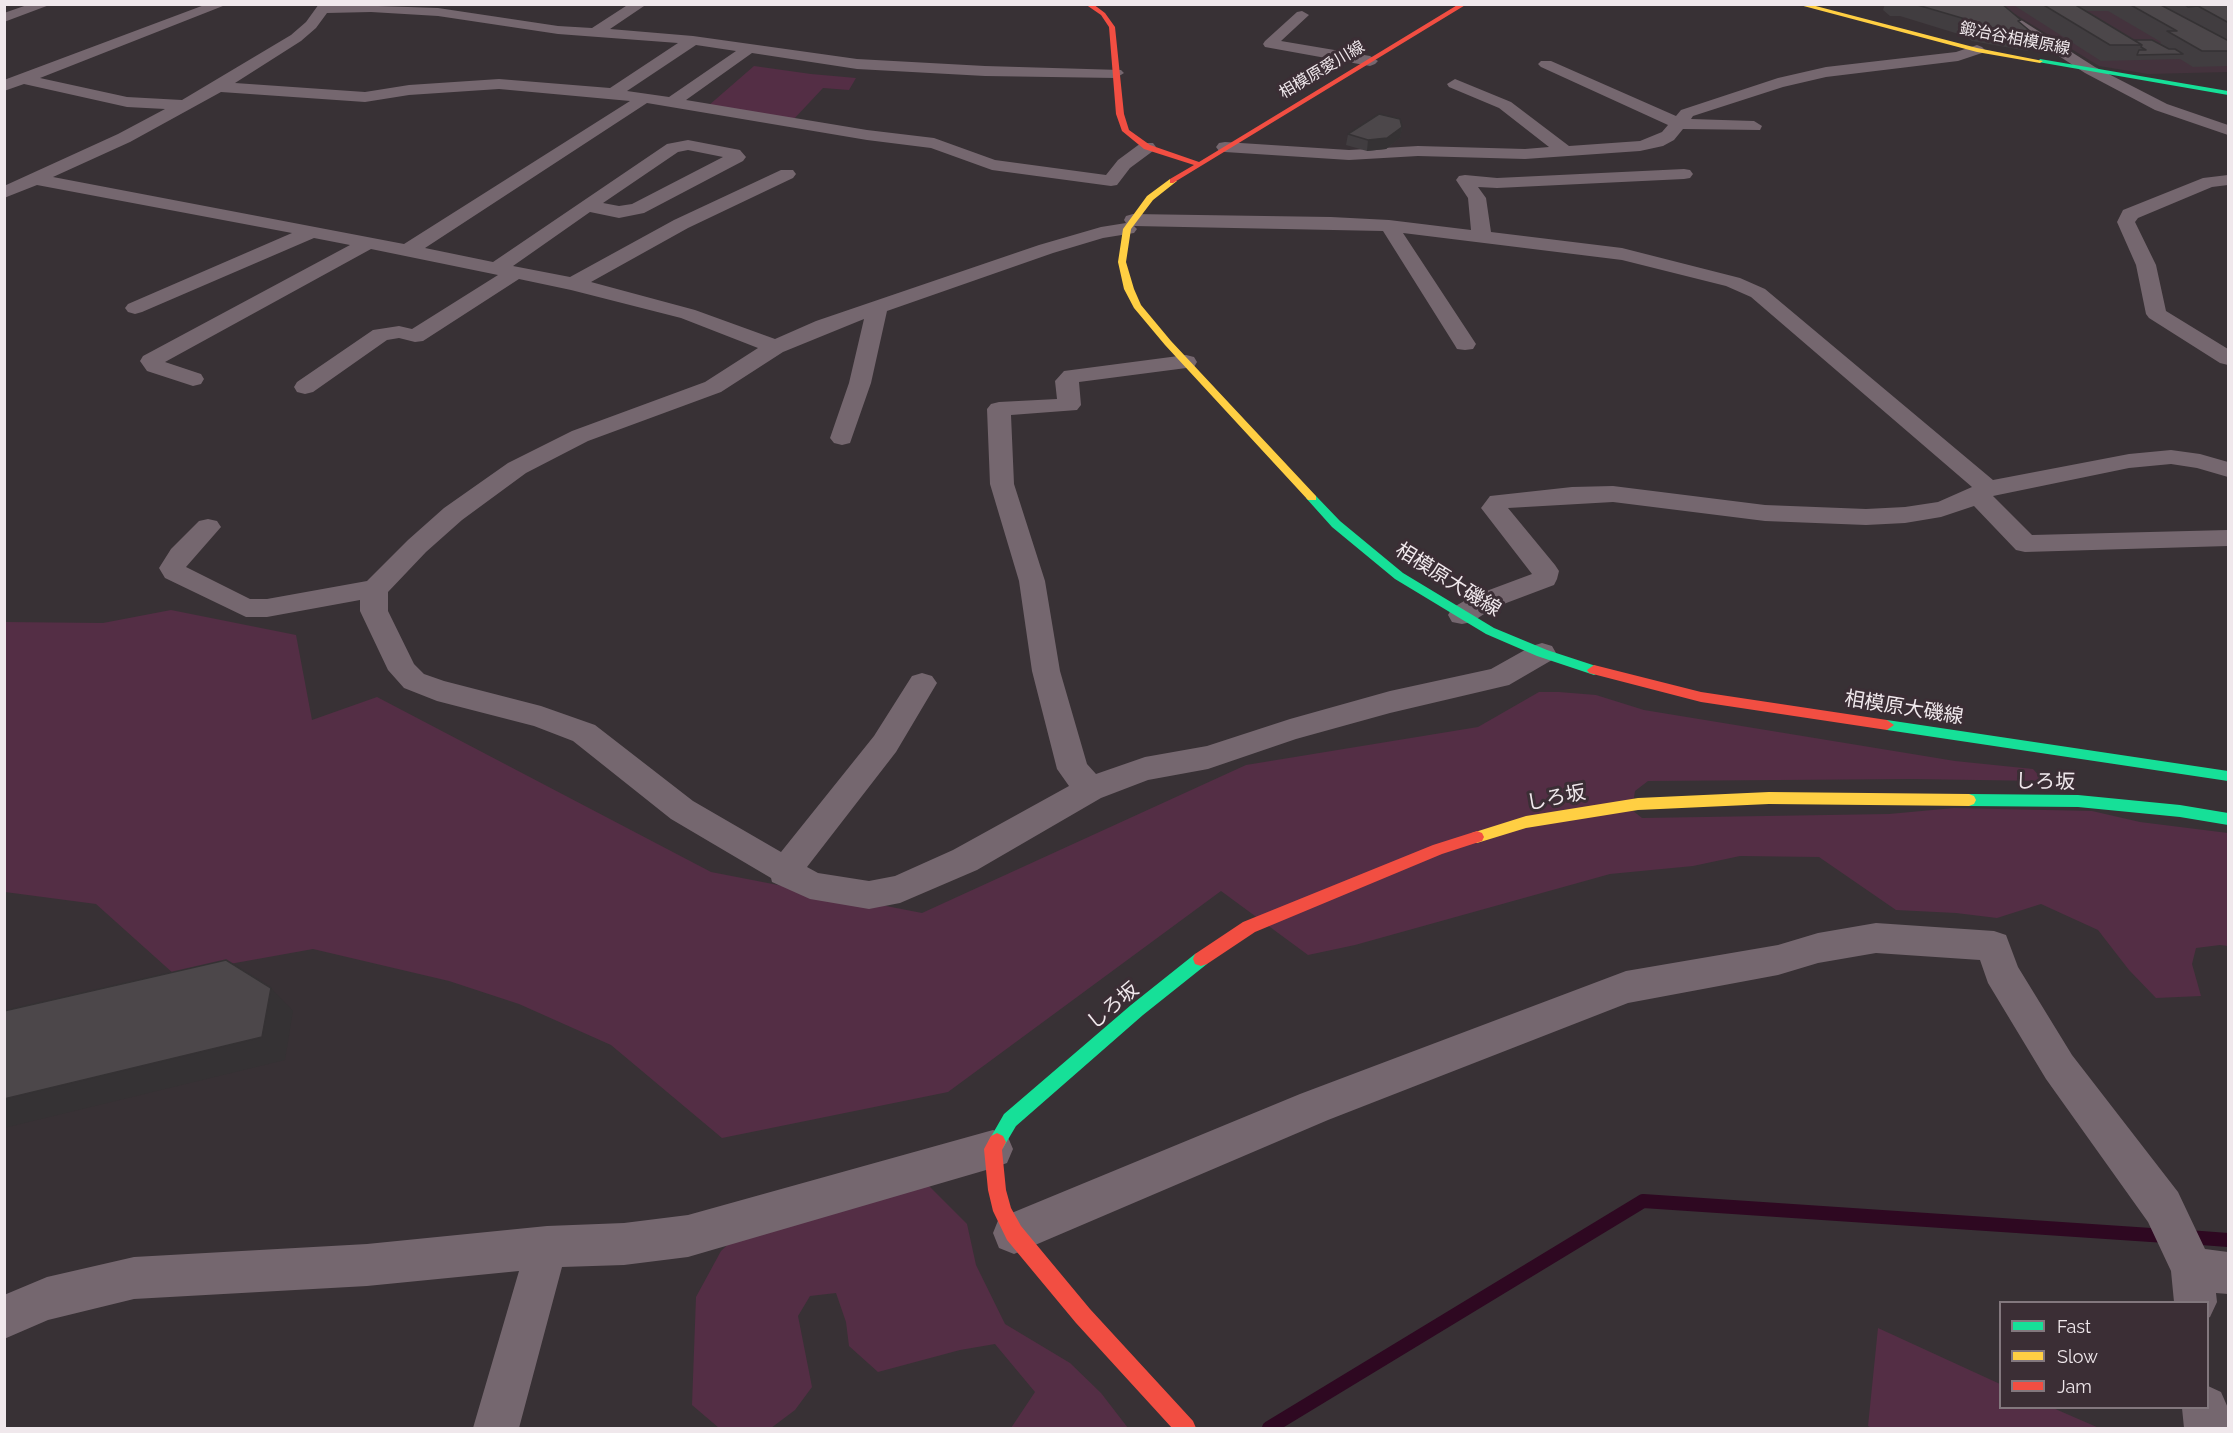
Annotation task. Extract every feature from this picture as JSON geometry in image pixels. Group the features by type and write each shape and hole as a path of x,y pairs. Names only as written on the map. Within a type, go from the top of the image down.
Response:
{"main road":[{"path":"1088,4 1104,14 1112,27 1122,123 1132,137 1147,147 1198,164"},
{"name":"相模原愛川線","path":"1198,164 1464,4"},
{"name":"鍛冶谷相模原線","path":"1799,4 1823,7 1977,50 2229,93"},
{"path":"1130,224 1150,198 1198,164"},
{"name":"相模原大磯線","path":"1130,224 1122,262 1129,289 1137,306 1152,325 1336,524 1399,576 1490,631 1612,676 1701,697 2229,776"},
{"name":"しろ坂","path":"993,1149 1010,1120 1137,1010 1200,960 1249,927 1438,849 1526,822 1638,804 1769,798 2078,801 2180,811 2229,819"},
{"path":"993,1149 997,1190 1002,1211 1014,1233 1083,1317 1186,1428"}],"street":[{"path":"4,18 45,4"},
{"path":"4,86 221,4"},
{"path":"438,12 454,4"},
{"path":"594,33 640,4"},
{"path":"1986,4 2090,70 2161,107 2229,130"},
{"path":"4,193 39,180 124,138 218,87 296,38 311,25 325,7 438,12 558,30 693,40 876,65 996,72 1116,73"},
{"path":"1302,15 1270,44 1370,62"},
{"path":"613,93 693,40"},
{"path":"671,103 750,48"},
{"path":"1225,147 1349,155 1418,151 1499,154 1566,152 1640,146 1657,142 1668,136 1687,113 1778,83 1826,72 1958,56 1977,50"},
{"path":"1546,64 1680,123 1754,126"},
{"path":"24,79 127,102 185,105"},
{"path":"218,87 365,97 409,90 499,84 613,93 867,135 934,143 992,165 1111,181 1124,164 1147,147"},
{"path":"1455,84 1505,105 1566,152"},
{"path":"408,250 643,99"},
{"path":"305,387 381,335 399,332 415,336 507,270 587,206 678,146 734,154 737,157 637,209 620,212 587,206"},
{"path":"573,284 681,224 787,174"},
{"path":"1482,238 1478,198 1465,180 1497,183 1684,174"},
{"path":"39,180 105,190 573,284 688,314 775,347"},
{"path":"2229,180 2209,182 2130,214 2126,222 2146,265 2156,314 2229,358"},
{"path":"1542,652 1499,678 1379,705 1290,730 1208,757 1146,769 1090,789 965,860 900,889 869,895 810,885 784,872 682,810 584,733 540,717 414,681 402,670 374,611 372,601 376,588 417,546 453,514 517,468 580,436 713,387 775,347 824,326 1077,239 1130,224 1331,223 1389,226 1622,254 1748,287 1852,370 1983,491 2025,544 2229,538"},
{"path":"1389,226 1465,344"},
{"path":"135,308 310,232"},
{"path":"193,379 155,366 151,362 368,243"},
{"path":"842,438 860,383 877,308"},
{"path":"1090,789 1073,769 1046,671 1032,580 1002,484 999,410 1069,405 1066,381 1072,376 1186,362"},
{"path":"1461,615 1483,602 1544,579 1546,571 1494,508 1499,501 1613,494 1765,513 1866,517 1941,509 1983,491 2108,464 2171,457 2200,461 2229,470"},
{"path":"208,527 180,555 172,568 179,576 246,608 267,608 376,588"},
{"path":"784,872 885,744 922,683"},
{"path":"1014,1233 1314,1107 1626,987 1778,960 1818,948 1876,938 1994,946 2001,972 2059,1067 2163,1207 2205,1282"},
{"path":"4,1317 47,1299 134,1278 367,1265 546,1247 624,1244 688,1236 993,1149"},
{"path":"496,1428 546,1247"},
{"path":"2205,1409 2207,1428"}],"shaded area":[{"path":"2000,5 2228,5 2228,72 2148,74 2099,66"},
{"path":"754,66 856,78 849,90 823,88 793,120 708,106"},
{"path":"171,610 296,635 312,720 377,697 711,872 922,913 1246,765 1478,727 1539,692 1559,692 1596,695 1644,710 1955,761 2033,769 2044,781 1912,779 1648,781 1635,791 1632,810 1642,818 1889,814 1954,808 2092,811 2140,822 2228,833 2228,946 2196,948 2192,964 2201,996 2156,998 2129,970 2098,930 2041,904 1997,918 1896,910 1819,857 1740,856 1693,866 1610,874 1355,945 1308,955 1221,891 948,1092 722,1138 611,1045 519,1004 449,981 313,949 174,974 96,904 5,892 5,622 103,623"},
{"path":"924,1181 967,1224 976,1265 1005,1324 1070,1363 1101,1393 1128,1428 1011,1428 1035,1392 995,1344 960,1350 878,1372 849,1346 846,1322 836,1293 810,1296 798,1316 812,1387 795,1410 771,1428 719,1428 692,1405 696,1297 721,1251 748,1225"},
{"path":"1878,1328 1999,1384 1999,1409 2055,1409 2099,1428 1872,1428 1868,1426"}],"building":[{"path":"1914,4 2002,4 2036,36 1979,26 1972,21"},
{"path":"2042,4 2074,4 2142,45 2110,45"},
{"path":"2129,4 2159,4 2229,41 2229,51 2202,51 2167,31 2177,31"},
{"path":"2184,4 2226,4 2229,6 2229,23 2198,6 2188,7"},
{"path":"2134,40 2152,40 2183,54 2137,55 2139,50 2146,50"},
{"path":"1379,114 1400,119 1402,127 1387,138 1368,140 1348,134"},
{"path":"226,960 271,988 262,1037 4,1099 4,1011"}],"waterway":[{"path":"1269,1428 1643,1201 2166,1236"},
{"path":"2188,1237 2228,1240"}],"traffic: fast":[{"path":"2040,61 2228,93"},
{"path":"1312,498 1336,524 1399,576 1490,631 1542,653 1594,670"},
{"path":"1887,725 2228,776"},
{"path":"1969,800 2078,801 2180,811 2228,819"},
{"path":"997,1142 1010,1120 1137,1010 1201,959"}],"traffic: slow":[{"path":"1799,4 1977,50 2040,61"},
{"path":"1173,181 1150,198 1127,229 1122,262 1129,289 1137,306 1168,343 1312,498"},
{"path":"1477,837 1526,822 1638,804 1769,798 1969,800"}],"traffic: jam":[{"path":"1088,4 1103,14 1112,27 1120,114 1126,131 1147,147 1198,164"},
{"path":"1173,181 1464,4"},
{"path":"1594,670 1701,697 1887,725"},
{"path":"1201,959 1249,927 1438,849 1477,837"},
{"path":"997,1142 993,1149 997,1190 1002,1211 1014,1233 1083,1316 1186,1428"}]}
